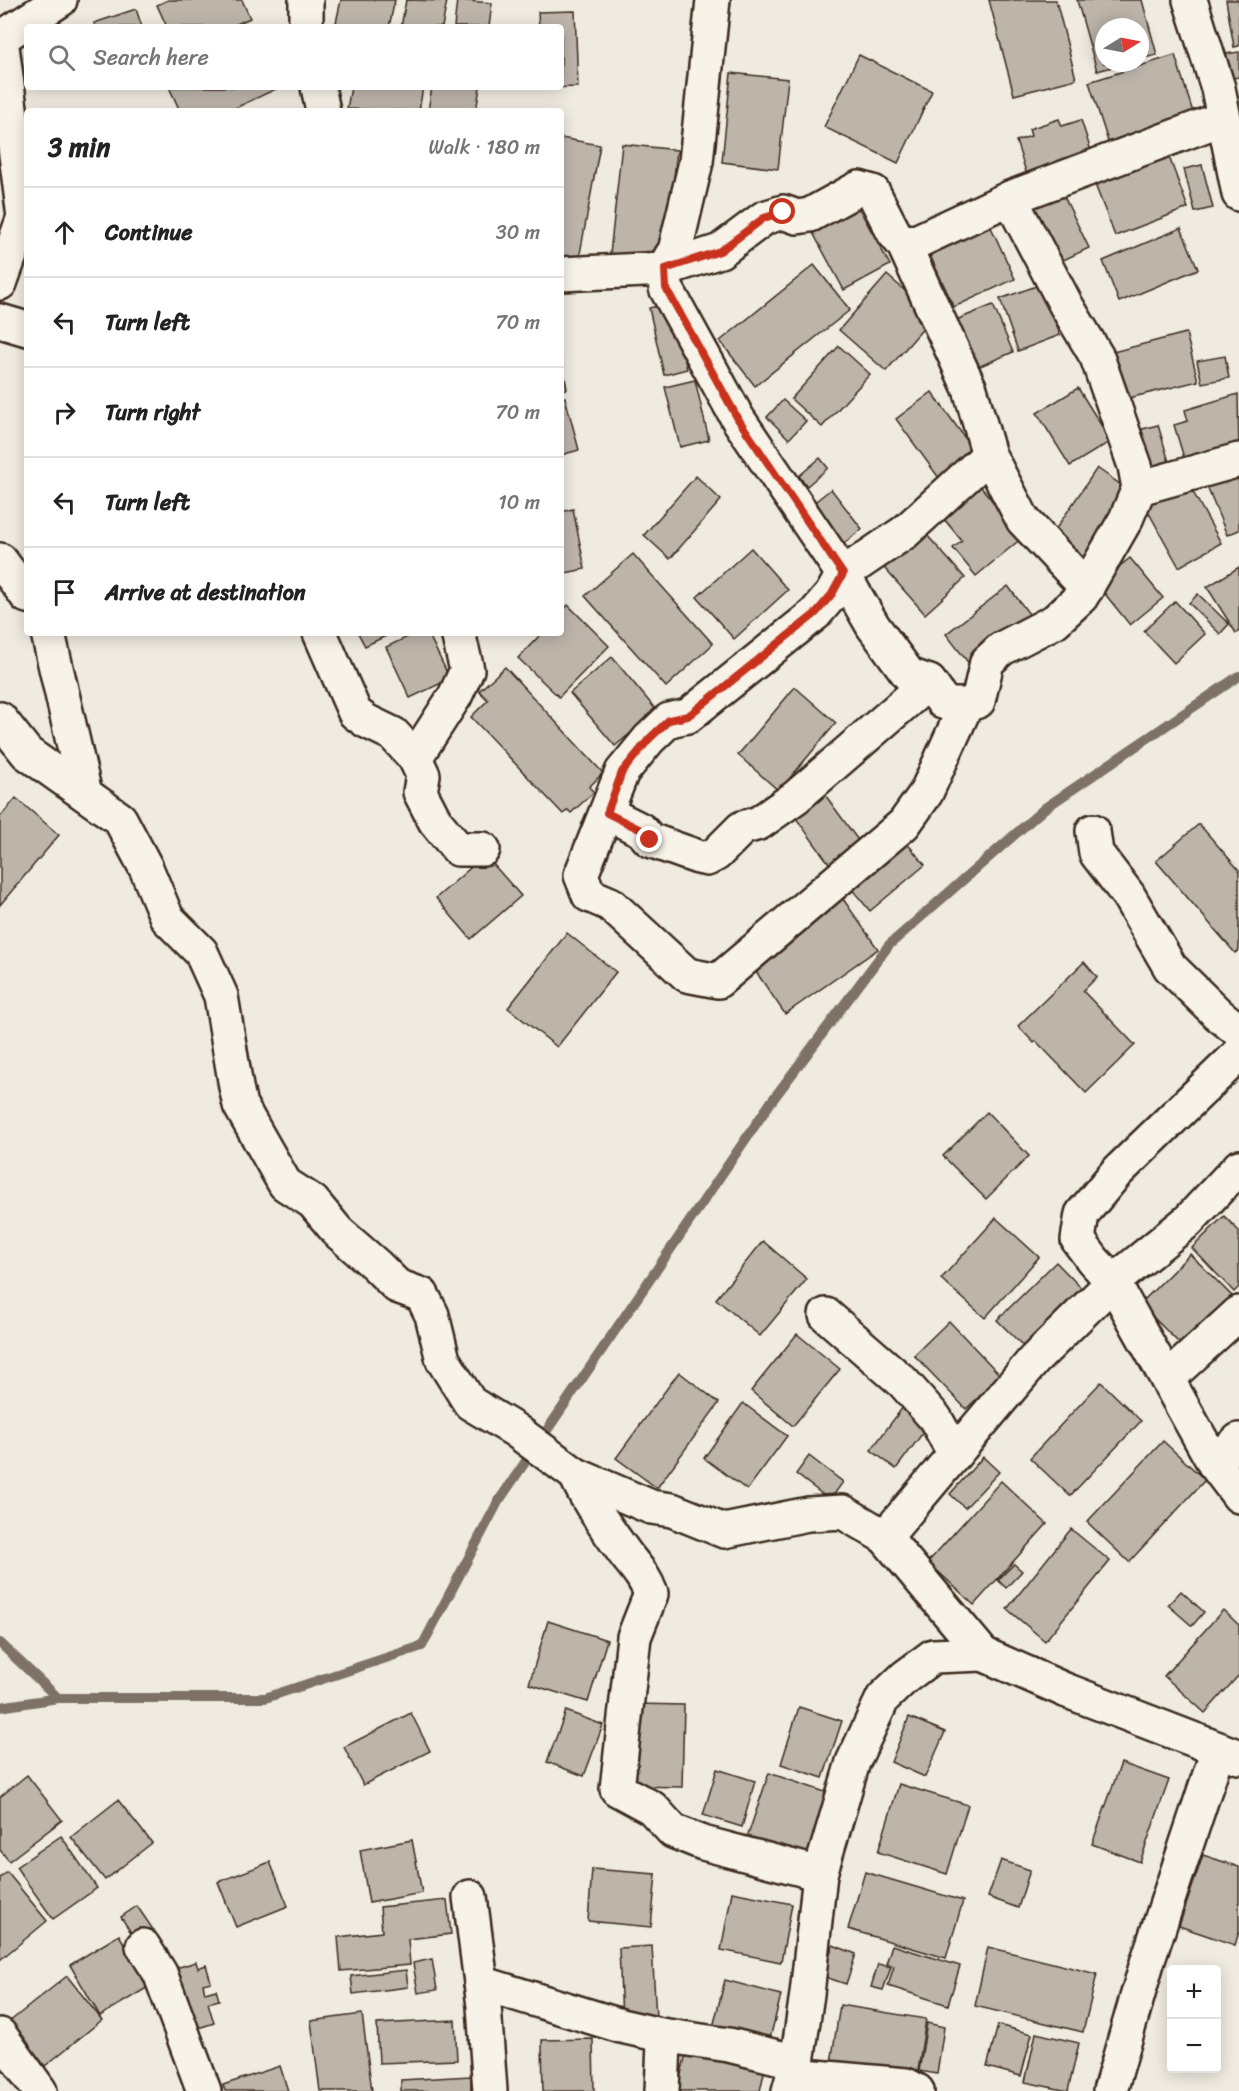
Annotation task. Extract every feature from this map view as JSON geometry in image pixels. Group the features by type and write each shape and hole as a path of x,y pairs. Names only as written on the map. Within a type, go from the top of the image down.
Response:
{"street":[{"path":"0,283 24,217 0,37 60,0"},
{"path":"306,0 306,24"},
{"path":"713,0 696,162 675,251 668,259 665,269 666,288 738,419 843,574 873,626 909,675 929,682 943,702 951,705 966,705 978,701 987,662 1001,649 1055,621 1081,597 1126,519 1139,488 1135,466 1097,357 1066,305 1010,198"},
{"path":"1190,0 1218,88 1239,194"},
{"path":"319,90 322,108"},
{"path":"904,245 920,240 1010,198 1224,118"},
{"path":"564,274 665,269 720,251 764,218 783,212 797,217 810,215 859,188 873,192 894,233 904,245 970,389 989,455 1023,520 1087,588"},
{"path":"0,321 24,328"},
{"path":"966,705 926,793 904,824 718,981 687,975 610,904 590,895 581,875 622,772 649,739 669,720 688,716 815,614 832,594 843,574 905,532 989,455"},
{"path":"1139,488 1239,460"},
{"path":"0,560 24,592"},
{"path":"49,636 85,794"},
{"path":"321,636 355,713 393,734 415,758 423,775 420,792 435,821 458,849 483,849"},
{"path":"415,758 455,696 467,670 459,636"},
{"path":"607,813 641,830 650,840 707,859 716,854 742,828 759,823 796,797 929,682"},
{"path":"0,719 27,753 120,819 146,868 167,918 201,952 221,996 240,1105 285,1184 313,1202 338,1232 397,1286 422,1295 432,1315 443,1360 470,1403 516,1430 576,1475 651,1507 672,1510 724,1531 808,1514 843,1512 885,1538 983,1654"},
{"path":"1094,831 1096,854 1128,895 1170,967 1219,1015 1239,1030"},
{"path":"1239,1054 1116,1173 1083,1215 1078,1240 1113,1282 1214,1463 1239,1496"},
{"path":"885,1538 1034,1360 1113,1282 1188,1221 1239,1167"},
{"path":"1167,1379 1239,1313"},
{"path":"826,1315 903,1382 934,1418 956,1454"},
{"path":"1214,1463 1239,1440"},
{"path":"576,1475 582,1490 627,1556 646,1578 651,1594 634,1637 617,1789 652,1808 673,1831 703,1843 819,1874"},
{"path":"793,2076 807,1994 819,1874 853,1762 883,1698 904,1677 933,1656 983,1654 1065,1690 1228,1754 1147,1963 1110,2091"},
{"path":"470,1897 481,1983 490,2091"},
{"path":"143,1946 160,1973 204,2091"},
{"path":"481,1983 661,2035 729,2045 793,2076 906,2085 917,2091"},
{"path":"0,2035 40,2091"},
{"path":"661,2035 664,2042 662,2091"}],"building":[{"path":"168,0 242,0 250,18 237,24 166,24 157,5"},
{"path":"341,0 395,0 390,24 336,24"},
{"path":"406,0 447,1 443,24 402,24"},
{"path":"457,0 492,3 489,24 454,24"},
{"path":"989,0 1056,0 1076,79 1014,95"},
{"path":"1077,0 1142,0 1147,18 1095,18 1095,64"},
{"path":"1226,0 1239,0 1239,46 1234,47"},
{"path":"136,9 141,24 94,24"},
{"path":"575,11 578,87 564,87 564,24 539,24 538,12"},
{"path":"1149,26 1157,55 1149,57"},
{"path":"1239,52 1239,77 1223,80 1219,55"},
{"path":"859,55 932,91 898,163 824,127"},
{"path":"1175,55 1197,125 1111,151 1089,82 1121,72 1149,72 1149,63"},
{"path":"731,73 788,79 778,169 722,162"},
{"path":"170,90 274,90 235,108 179,108"},
{"path":"350,90 422,90 420,108 347,108"},
{"path":"432,90 480,90 476,108 428,108"},
{"path":"1059,119 1062,126 1081,120 1094,160 1029,181 1016,141 1031,136 1029,129"},
{"path":"564,139 600,145 579,259 564,256"},
{"path":"622,144 677,150 665,260 610,254"},
{"path":"1168,154 1188,208 1115,236 1094,182"},
{"path":"1202,165 1213,208 1195,212 1184,169"},
{"path":"1058,184 1089,248 1055,264 1025,200"},
{"path":"857,205 890,265 844,290 812,231"},
{"path":"990,225 1015,279 954,307 929,253"},
{"path":"1181,228 1198,269 1119,302 1103,261"},
{"path":"814,265 850,310 755,386 720,341"},
{"path":"887,275 934,316 886,371 839,330"},
{"path":"1042,284 1060,335 1018,351 1000,299"},
{"path":"671,303 687,369 664,375 649,308"},
{"path":"993,305 1013,352 971,370 951,322"},
{"path":"1186,333 1198,381 1125,399 1113,352"},
{"path":"839,346 870,374 822,427 791,399"},
{"path":"1225,356 1229,378 1202,383 1197,361"},
{"path":"564,372 567,389 564,390"},
{"path":"695,380 709,440 680,447 665,387"},
{"path":"1078,388 1111,441 1070,466 1037,413"},
{"path":"932,392 975,452 939,478 896,419"},
{"path":"1238,394 1239,455 1188,471 1174,425 1188,421 1185,410"},
{"path":"564,397 579,450 564,454"},
{"path":"783,400 806,421 789,439 767,417"},
{"path":"1158,425 1172,472 1145,481 1131,432"},
{"path":"820,458 828,468 807,486 799,476"},
{"path":"1239,467 1239,530 1227,535 1205,482"},
{"path":"1097,468 1134,494 1087,565 1049,539"},
{"path":"696,476 721,500 670,559 644,535"},
{"path":"1187,481 1221,543 1179,567 1145,506"},
{"path":"978,483 1022,538 976,576 953,548 962,541 940,514"},
{"path":"831,489 862,529 842,545 811,505"},
{"path":"573,509 585,569 564,573 564,511"},
{"path":"918,525 965,578 925,614 878,561"},
{"path":"751,548 788,590 734,639 697,597"},
{"path":"633,554 713,644 666,687 585,596"},
{"path":"1130,558 1163,598 1130,625 1097,584"},
{"path":"1239,567 1239,632 1236,633 1207,587"},
{"path":"1008,586 1032,618 970,665 946,634"},
{"path":"1198,594 1229,624 1220,634 1189,603"},
{"path":"1175,601 1205,634 1174,663 1144,631"},
{"path":"568,605 609,646 559,697 518,658 539,636 564,636 564,610"},
{"path":"360,636 386,636 365,646"},
{"path":"410,636 429,636 450,679 410,698 386,647"},
{"path":"612,657 657,711 615,746 570,693"},
{"path":"505,667 603,773 589,787 594,792 571,813 568,810 563,814 471,717 488,700 479,691"},
{"path":"795,687 836,723 779,791 738,755"},
{"path":"823,792 863,847 833,869 793,814"},
{"path":"16,798 59,835 0,905 0,817"},
{"path":"1199,824 1239,870 1239,950 1235,953 1156,861"},
{"path":"901,836 925,865 870,911 846,882"},
{"path":"485,855 521,896 471,939 436,898"},
{"path":"843,899 878,949 785,1014 750,963"},
{"path":"567,933 616,972 557,1047 508,1008"},
{"path":"1084,962 1097,977 1083,991 1135,1045 1086,1093 1036,1041 1034,1043 1018,1026"},
{"path":"987,1112 1029,1156 986,1199 943,1156"},
{"path":"1224,1216 1239,1231 1239,1287 1234,1292 1192,1248"},
{"path":"996,1218 1039,1257 985,1318 941,1279"},
{"path":"763,1241 807,1279 760,1336 716,1299"},
{"path":"1190,1254 1238,1302 1188,1352 1140,1304"},
{"path":"1056,1262 1092,1299 1034,1357 997,1320"},
{"path":"949,1321 1001,1376 966,1409 914,1355"},
{"path":"797,1334 840,1369 793,1426 751,1391"},
{"path":"679,1372 719,1403 657,1488 616,1458"},
{"path":"1101,1382 1141,1421 1070,1496 1030,1458"},
{"path":"743,1403 787,1436 747,1490 704,1458"},
{"path":"903,1407 928,1426 896,1469 871,1450"},
{"path":"1163,1441 1205,1480 1129,1562 1087,1522"},
{"path":"809,1456 843,1482 830,1500 796,1474"},
{"path":"983,1457 999,1472 965,1508 950,1494"},
{"path":"1001,1481 1047,1524 974,1605 928,1562"},
{"path":"1071,1529 1110,1561 1045,1641 1007,1609"},
{"path":"1014,1564 1022,1571 1006,1588 998,1580"},
{"path":"1181,1591 1204,1612 1192,1626 1168,1605"},
{"path":"1223,1610 1239,1625 1239,1675 1205,1713 1164,1676"},
{"path":"548,1621 607,1640 588,1702 529,1684"},
{"path":"635,1704 684,1705 682,1787 633,1786"},
{"path":"799,1707 842,1721 823,1778 781,1764"},
{"path":"566,1711 603,1725 584,1776 547,1762"},
{"path":"411,1713 430,1751 363,1785 344,1747"},
{"path":"909,1717 945,1732 925,1777 891,1762"},
{"path":"1121,1763 1169,1780 1140,1862 1092,1844"},
{"path":"717,1769 755,1781 742,1827 703,1815"},
{"path":"769,1773 831,1794 809,1859 747,1838"},
{"path":"27,1775 62,1820 9,1861 0,1850 0,1797"},
{"path":"899,1784 968,1805 947,1874 878,1852"},
{"path":"118,1800 152,1843 105,1880 71,1837"},
{"path":"61,1836 97,1888 53,1919 16,1867"},
{"path":"412,1840 422,1893 369,1903 360,1850"},
{"path":"1203,1855 1239,1867 1239,1932 1235,1945 1179,1926"},
{"path":"1001,1860 1030,1870 1018,1908 988,1897"},
{"path":"270,1862 288,1906 236,1927 218,1882"},
{"path":"592,1869 656,1874 651,1927 588,1921"},
{"path":"7,1872 47,1921 0,1960 0,1878"},
{"path":"865,1872 963,1901 946,1958 848,1929"},
{"path":"732,1892 792,1904 781,1962 721,1950"},
{"path":"447,1900 451,1934 408,1939 410,1965 341,1971 338,1937 382,1932 380,1907"},
{"path":"137,1906 154,1931 137,1942 121,1917"},
{"path":"119,1935 150,1986 100,2016 70,1965"},
{"path":"833,1945 856,1954 846,1984 822,1976"},
{"path":"892,1945 960,1966 948,2005 888,1986 894,1966 886,1964"},
{"path":"652,1946 656,2018 622,2020 619,1948"},
{"path":"988,1947 1097,1974 1083,2032 975,2006"},
{"path":"432,1959 437,1990 418,1993 413,1963"},
{"path":"196,1962 198,1968 206,1965 211,1982 203,1984 205,1993 216,1990 219,2000 208,2003 214,2023 183,2033 166,1971"},
{"path":"878,1964 891,1967 883,1990 871,1987"},
{"path":"406,1970 408,1987 353,1994 351,1976"},
{"path":"67,1976 102,2020 45,2066 9,2022"},
{"path":"725,1980 781,1995 767,2050 711,2035"},
{"path":"840,2005 926,2019 917,2077 831,2063"},
{"path":"362,2014 372,2091 320,2091 311,2021"},
{"path":"455,2020 457,2060 379,2063 377,2024"},
{"path":"927,2023 944,2027 937,2074 919,2071"},
{"path":"998,2025 1032,2034 1021,2076 987,2067"},
{"path":"1036,2033 1079,2043 1068,2091 1025,2082"},
{"path":"593,2039 594,2091 543,2091 542,2040"},
{"path":"688,2045 766,2064 760,2091 677,2091"},
{"path":"280,2066 288,2091 225,2091 223,2085"},
{"path":"471,2076 471,2091 401,2091 401,2080"}],"waterway":[{"path":"0,1707 58,1698 265,1698 422,1646 498,1502 771,1102 889,945 1045,808 1239,676"},
{"path":"0,1643 58,1698"}],"route":[{"path":"650,840 641,830 607,813 622,772 649,739 669,720 688,716 815,614 832,594 843,574 738,419 666,288 665,269 720,251 764,218 783,212"}]}
